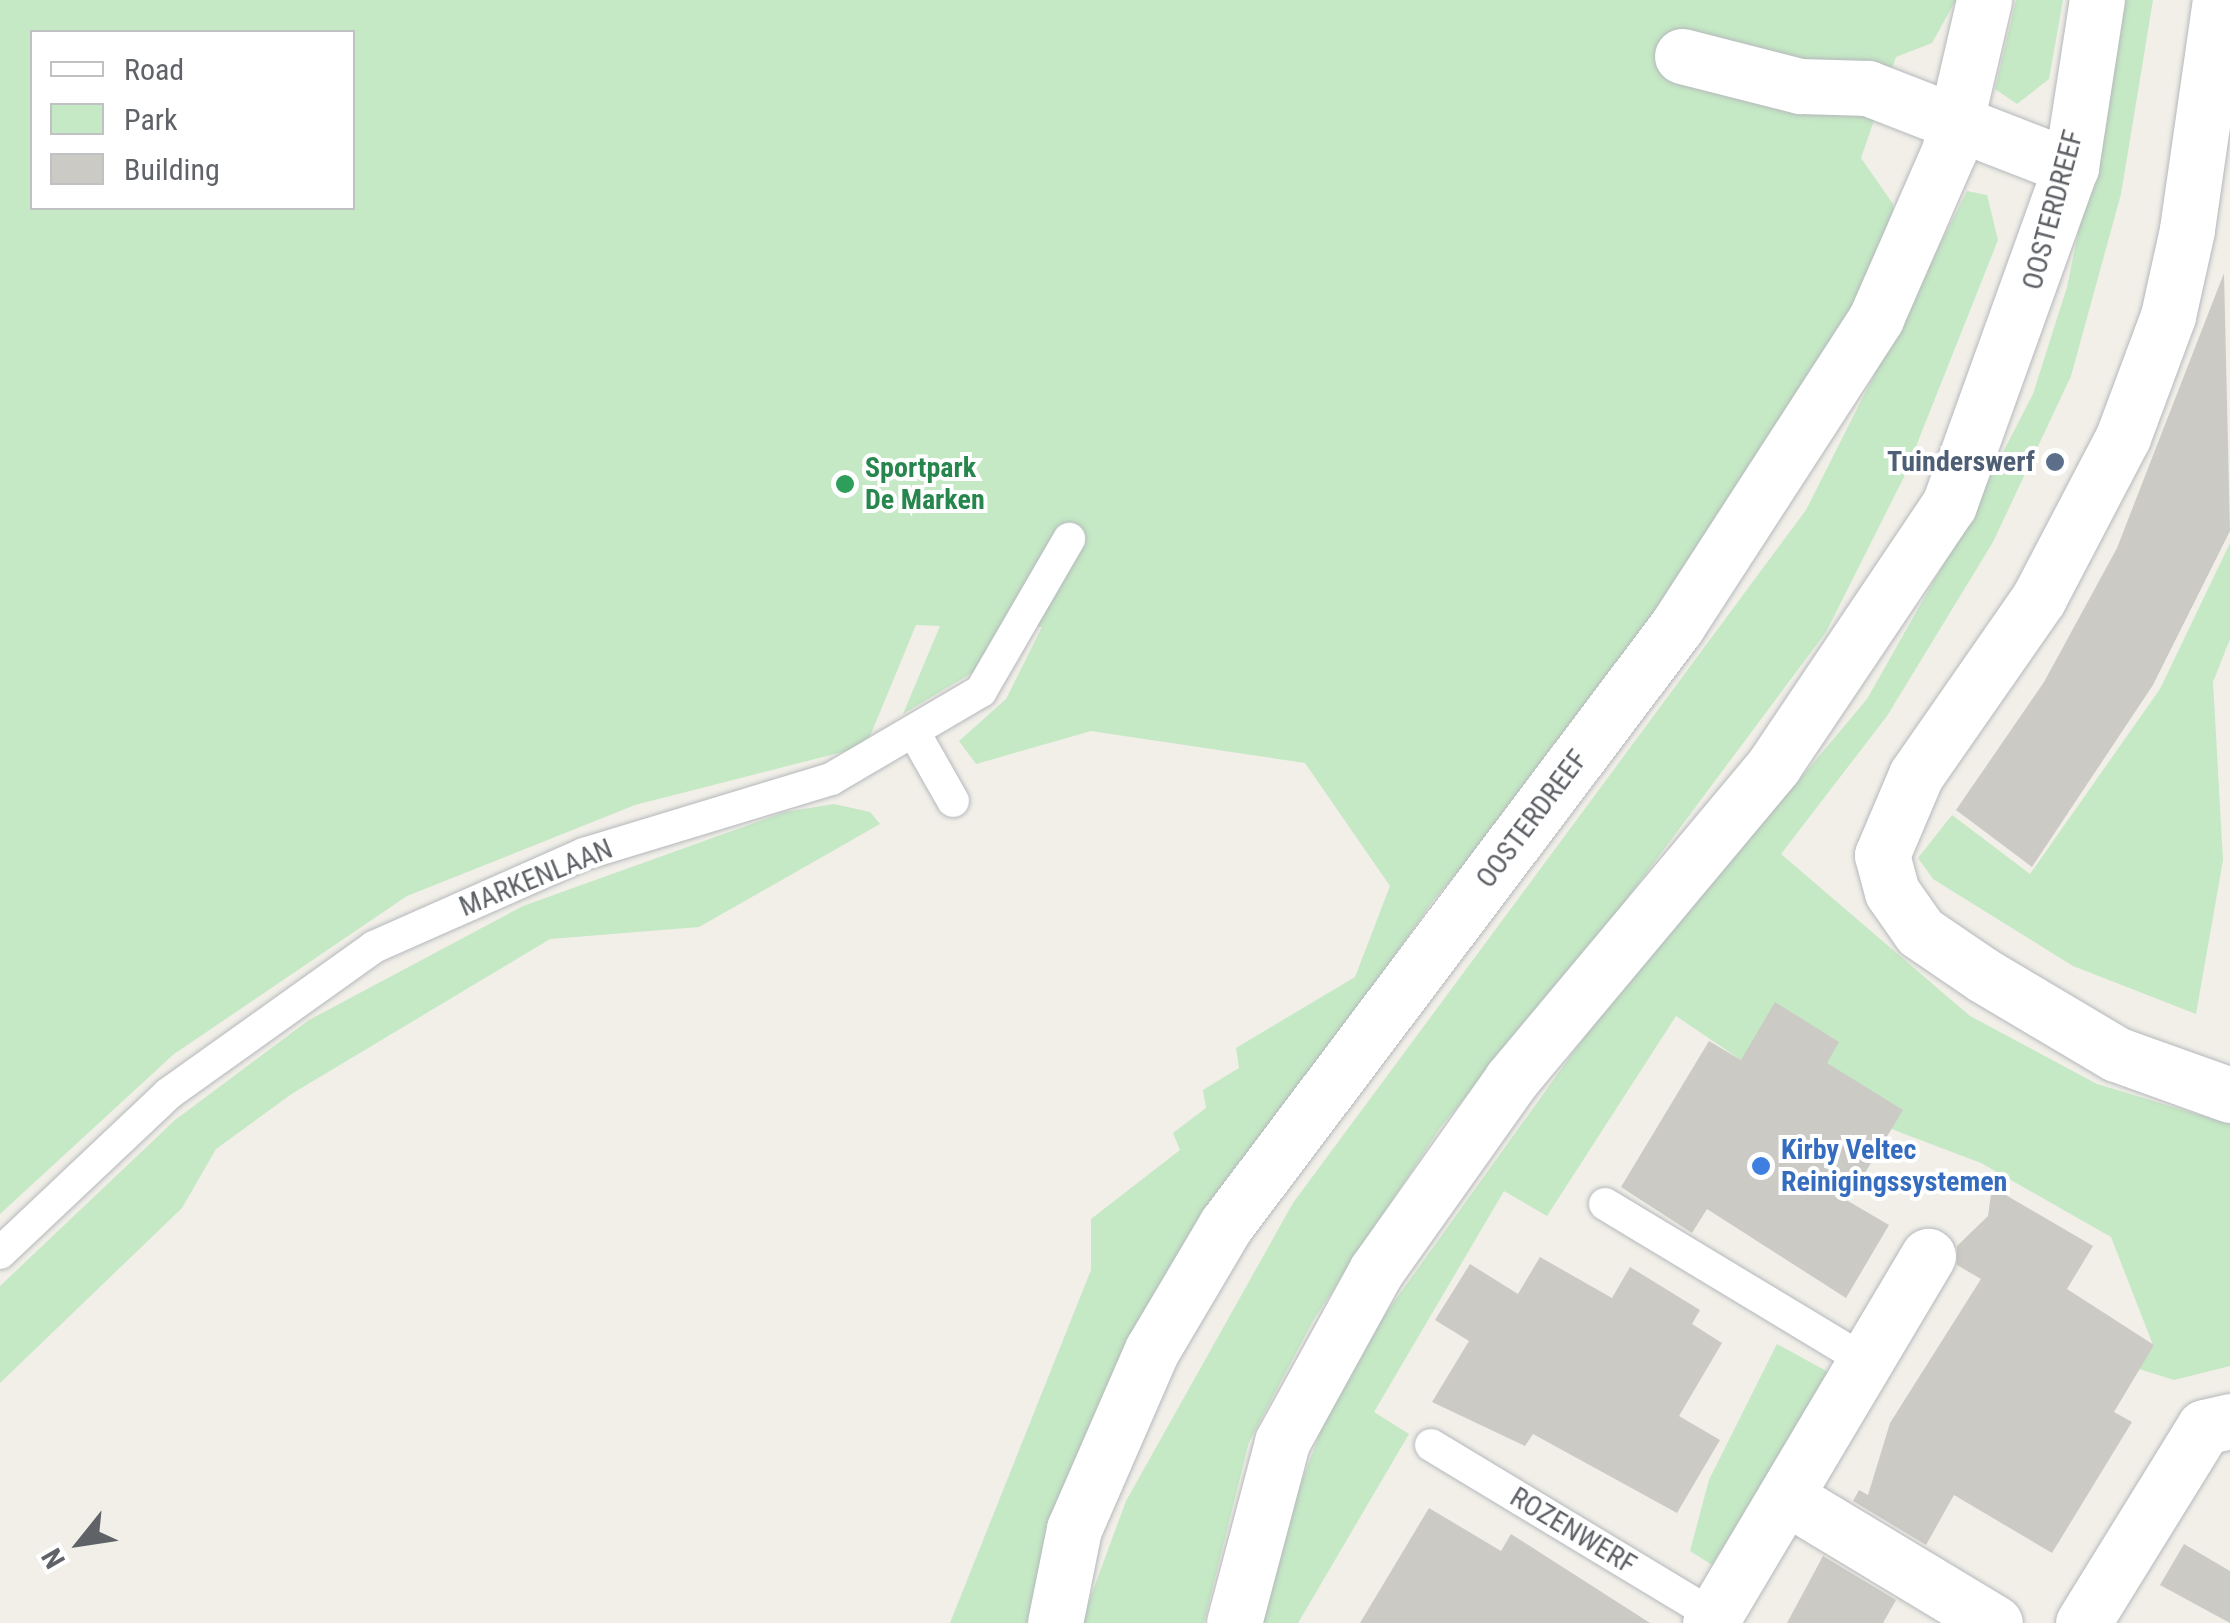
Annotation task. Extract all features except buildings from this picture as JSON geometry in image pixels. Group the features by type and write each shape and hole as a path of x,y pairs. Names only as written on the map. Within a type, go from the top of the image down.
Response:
{"main road":[{"name":"OOSTERDREEF","path":"1054,1623 1074,1529 1152,1350 1226,1225 1780,476 1876,318 1954,134 1984,0"},
{"name":"OOSTERDREEF","path":"1234,1623 1282,1442 1376,1271 1511,1080 1774,765 1949,505 2071,167 2096,0"},
{"path":"2220,0 2179,264 2123,437 2039,598 1916,776 1882,855 1892,892 1920,932 2050,1022 2230,1095"},
{"path":"1682,56 1800,86 1868,88 1954,134 2071,167"},
{"name":"ROZENWERF","path":"1712,1619 1928,1256"},
{"path":"2083,1623 2204,1427 2230,1420"},
{"path":"1786,1497 1995,1623"}],"lane":[{"name":"MARKENLAAN","path":"0,1253 168,1094 374,947 584,854 831,780 916,734 981,691 1069,539"},
{"path":"916,734 953,802"},
{"path":"1605,1204 1865,1361"},
{"name":"ROZENWERF","path":"1432,1446 1712,1619"}],"green space":[{"name":"Sportpark De Marken","path":"0,0 1956,0 1932,43 1896,57 1861,158 1893,204 1892,252 1590,717 1432,902 1232,1189 1041,1623 950,1623 1091,1270 1091,1219 1180,1150 1173,1133 1206,1108 1203,1090 1239,1068 1236,1048 1355,977 1390,886 1305,763 1091,731 976,764 959,741 1006,699 1042,627 1013,626 1002,655 903,714 940,626 916,625 866,746 635,805 407,896 174,1054 0,1214"},
{"path":"2016,0 2063,0 2049,79 2017,104 1995,89"},
{"path":"2126,0 2153,0 2121,194 2071,376 1993,542 1887,716 1781,854 1970,1016 2097,1084 2230,1124 2230,1366 2174,1380 2139,1369 2153,1345 2111,1237 1981,1163 1894,1130 1791,1067 1741,1060 1676,1016 1547,1216 1504,1191 1374,1412 1409,1434 1298,1623 1248,1623 1328,1412 1381,1320 1590,1029 1867,699 1966,524 2033,394 2067,287"},
{"path":"1967,191 1987,195 1998,240 1903,479 1826,632 1612,919 1440,1128 1314,1319 1249,1442 1204,1623 1081,1623 1126,1501 1293,1203 1806,510"},
{"path":"2230,543 2230,639 2213,682 2223,860 2196,1014 2073,966 1933,879 1918,858 1952,815 2030,874 2160,689"},
{"path":"834,804 870,812 880,824 699,927 550,939 293,1093 216,1149 182,1208 0,1383 0,1286 175,1120 309,1020 523,906 785,812"},
{"path":"1777,1344 1830,1373 1712,1565 1690,1551 1709,1480"}],"place":[{"name":"Tuinderswerf","path":"2055,462"},
{"name":"Sportpark De Marken","path":"845,484"},
{"name":"Kirby Veltec Reinigingssystemen","path":"1761,1166"}]}
